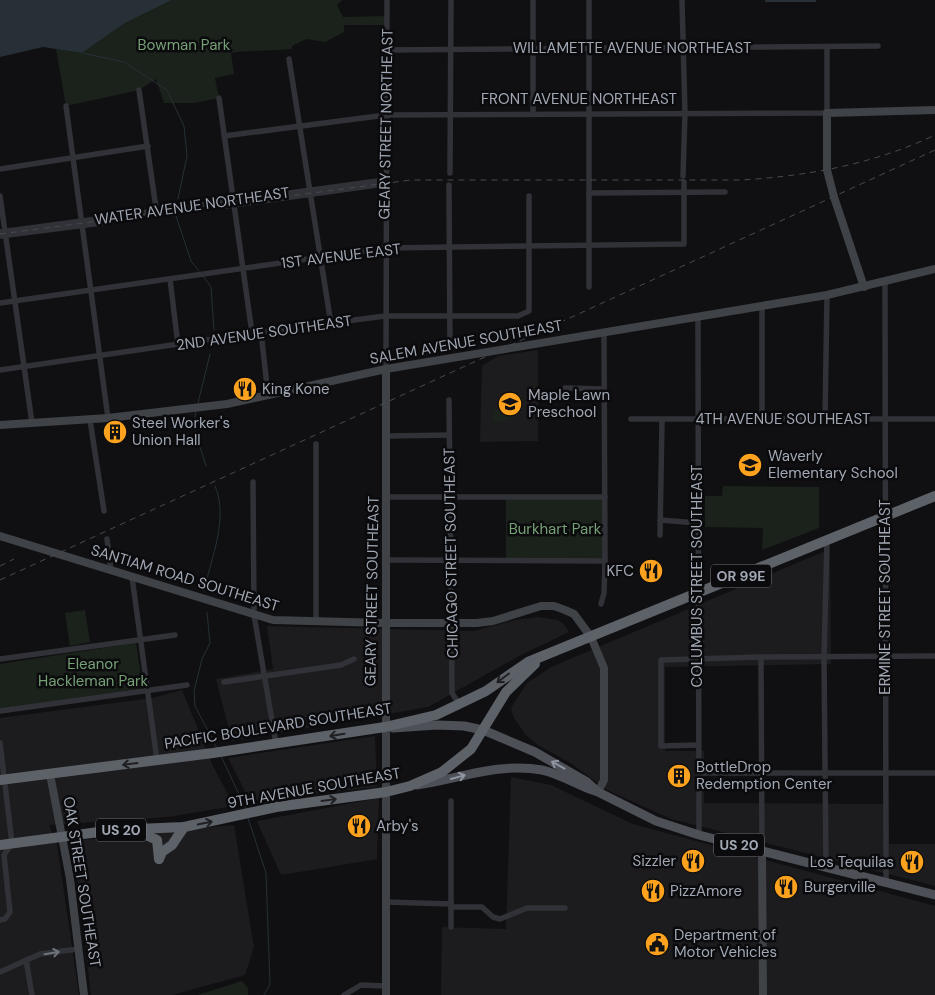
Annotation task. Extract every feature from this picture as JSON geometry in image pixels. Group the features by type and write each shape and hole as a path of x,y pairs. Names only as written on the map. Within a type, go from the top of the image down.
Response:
{"highway":[{"name":"PACIFIC BOULEVARD SOUTHEAST","path":"2,780 276,744 385,727 436,715 486,691 513,671 546,655 935,496"},
{"name":"PACIFIC BOULEVARD SOUTHEAST","path":"410,786 442,772 471,749 506,692 523,674 546,655"},
{"name":"9TH AVENUE SOUTHEAST","path":"0,845 134,830 184,827 252,811 386,792 410,786"},
{"path":"134,830 157,840 159,860 162,852 172,845 184,827"}],"main road":[{"name":"FRONT AVENUE NORTHEAST","path":"827,113 935,110"},
{"path":"827,113 827,170 864,287"},
{"name":"SALEM AVENUE SOUTHEAST","path":"0,425 90,420 189,410 226,404 386,369 762,307 827,295 935,270"},
{"name":"GEARY STREET SOUTHEAST","path":"386,369 387,497 384,623 386,995"},
{"name":"SANTIAM ROAD SOUTHEAST","path":"0,536 273,620 384,623 493,621 541,606 554,606 574,614 591,637 604,668 604,780 598,792"},
{"name":"US 20","path":"385,727 437,724 483,730 536,752 587,782 598,792 656,821 699,835 935,895"},
{"name":"9TH AVENUE SOUTHEAST","path":"410,786 445,781 482,771 513,768 556,774 598,792"},
{"name":"OAK STREET SOUTHEAST","path":"50,774 63,837 84,995"},
{"path":"762,851 763,995"}],"street":[{"name":"GEARY STREET NORTHEAST","path":"385,248 387,0"},
{"path":"450,173 452,0"},
{"path":"532,0 533,112"},
{"path":"589,0 589,287"},
{"path":"682,0 685,113 684,192"},
{"name":"WILLAMETTE AVENUE NORTHEAST","path":"387,50 878,46"},
{"path":"827,47 827,113"},
{"path":"289,59 331,324"},
{"path":"140,90 157,213"},
{"path":"218,98 252,333"},
{"path":"66,106 108,418"},
{"name":"FRONT AVENUE NORTHEAST","path":"224,136 299,124 386,115 533,112 827,113"},
{"path":"0,169 148,146"},
{"name":"WATER AVENUE NORTHEAST","path":"3,234 385,182"},
{"path":"449,185 450,349"},
{"name":"1ST AVENUE EAST","path":"0,303 385,248 684,244 684,192"},
{"path":"589,193 725,192"},
{"path":"0,196 3,234 15,300 32,423"},
{"path":"528,246 529,196"},
{"name":"2ND AVENUE SOUTHEAST","path":"0,370 252,333 385,316 518,316 530,311 528,246"},
{"name":"GEARY STREET SOUTHEAST","path":"385,248 386,369"},
{"path":"170,279 178,345"},
{"name":"ERMINE STREET SOUTHEAST","path":"885,282 886,882"},
{"path":"825,419 827,295"},
{"path":"762,307 762,419"},
{"name":"COLUMBUS STREET SOUTHEAST","path":"698,317 697,745 699,835"},
{"path":"261,332 268,395"},
{"path":"601,604 604,594 605,561 604,333"},
{"path":"565,388 603,389"},
{"name":"CHICAGO STREET SOUTHEAST","path":"449,400 449,560 452,623 452,693 459,704"},
{"name":"4TH AVENUE SOUTHEAST","path":"631,419 935,419"},
{"path":"90,420 104,511"},
{"path":"660,536 662,420"},
{"path":"386,436 449,435"},
{"path":"316,444 316,622"},
{"path":"253,482 254,615 266,675 276,744"},
{"path":"387,497 605,497"},
{"path":"660,520 697,523"},
{"path":"107,539 111,570"},
{"path":"826,867 824,658 827,540"},
{"path":"386,560 605,561"},
{"path":"132,577 157,760"},
{"path":"0,659 175,635"},
{"path":"697,745 661,746 661,660 761,657 935,656"},
{"path":"761,657 762,851"},
{"path":"224,682 341,665 354,658"},
{"path":"0,712 187,685"},
{"path":"0,743 2,780 12,843 4,855 10,912 2,919"},
{"path":"699,773 935,773"},
{"path":"450,927 451,801"},
{"path":"385,902 482,908 493,917 500,919 527,908 565,908"},
{"path":"0,972 40,954 78,948"},
{"path":"26,960 32,995"},
{"path":"344,995 361,985 385,986"}],"shaded area":[{"path":"0,0 172,0 125,23 82,53 43,47 0,57"},
{"path":"765,0 816,0 816,2 765,2"},
{"name":"Maple Lawn Preschool","path":"538,350 538,441 480,442 482,366 498,356"},
{"path":"830,549 831,664 665,667 665,751 704,751 704,803 888,804 889,844 935,844 935,886 671,819 607,790 572,764 538,745 525,734 513,716 511,708 527,683 551,667"},
{"path":"538,617 557,620 564,624 569,632 519,656 428,707 232,741 216,679 273,669 267,626 474,631 515,620"},
{"path":"182,690 213,766 234,806 168,817 49,825 57,844 79,995 0,995 0,718 152,698"},
{"path":"375,736 377,787 250,801 228,758"},
{"path":"511,777 551,785 633,824 935,906 935,995 441,995 442,927 506,929"},
{"path":"379,798 377,859 281,875 257,821"},
{"path":"234,825 254,947 245,975 172,995 91,995 73,841"}],"green space":[{"name":"Bowman Park","path":"172,0 342,0 337,5 343,17 387,16 387,25 344,25 344,32 325,42 306,39 292,46 292,49 231,53 234,74 215,78 219,98 195,103 164,103 156,79 139,90 66,106 56,49 82,53 125,23"},
{"path":"507,404 515,407 513,418 500,422 493,421 494,410 502,410"},
{"path":"723,486 819,487 819,528 762,550 763,528 705,527 705,496 722,496"},
{"name":"Burkhart Park","path":"506,496 605,497 605,561 506,561"},
{"path":"85,610 90,642 70,646 65,613"},
{"name":"Eleanor Hackleman Park","path":"136,643 143,688 0,709 0,664"},
{"path":"242,981 248,988 248,995 198,995"}],"waterway":[{"path":"82,53 124,62 167,90 184,126 187,156 178,199"},
{"path":"176,216 191,261 199,271"},
{"path":"203,276 211,287 214,330"},
{"path":"198,403 210,354"},
{"path":"196,412 193,424 206,466"},
{"path":"204,591 220,525 219,498 215,486"},
{"path":"207,612 210,643 202,659 194,691 195,706 217,748"},
{"path":"221,756 246,809"},
{"path":"248,818 266,873 270,984 264,995"}],"railway":[{"path":"0,234 411,180 741,180 766,178 816,172 864,161 888,154 935,135"},
{"path":"0,580 935,150"},
{"path":"0,566 14,559"}],"place":[{"name":"King Kone","path":"245,389"},
{"name":"Maple Lawn Preschool","path":"510,404"},
{"name":"Steel Worker's Union Hall","path":"115,432"},
{"name":"Waverly Elementary School","path":"750,465"},
{"name":"KFC","path":"651,571"},
{"name":"BottleDrop Redemption Center","path":"679,776"},
{"name":"Arby's","path":"359,826"},
{"name":"Sizzler","path":"693,861"},
{"name":"Los Tequilas","path":"912,862"},
{"name":"Burgerville","path":"786,887"},
{"name":"PizzAmore","path":"653,891"},
{"name":"Department of Motor Vehicles","path":"657,944"}]}
